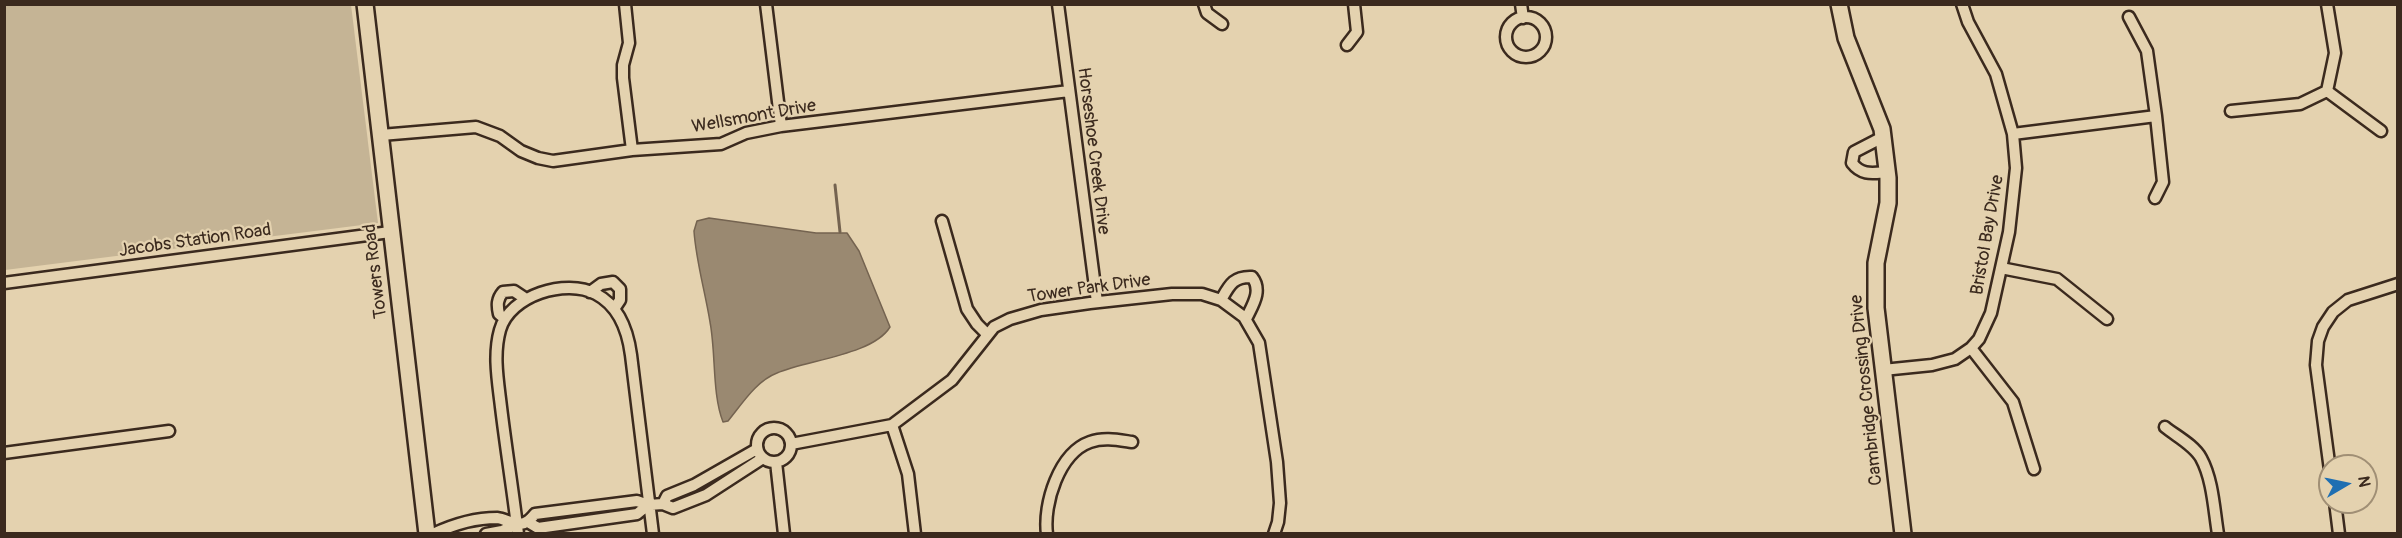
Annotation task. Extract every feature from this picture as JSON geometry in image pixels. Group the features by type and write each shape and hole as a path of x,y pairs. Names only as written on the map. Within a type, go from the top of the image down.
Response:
{"street":[{"name":"Towers Road","path":"365,4 427,534"},
{"path":"625,4 629,43 623,65 623,78 632,150"},
{"path":"766,4 781,126"},
{"name":"Horseshoe Creek Drive","path":"1058,4 1097,302"},
{"path":"1204,4 1207,13 1222,24"},
{"path":"1347,45 1357,32 1354,4"},
{"path":"1521,4 1523,18"},
{"name":"Cambridge Crossing Drive","path":"1839,4 1846,38 1882,129 1883,137 1888,203 1876,263 1875,284 1903,534"},
{"name":"Bristol Bay Drive","path":"1883,370 1944,362 1954,359 1971,348 1983,334 1989,320 2001,268 2015,195 2016,168 2013,134 1996,74 1968,22 1962,4"},
{"path":"2327,4 2335,52 2327,91"},
{"path":"2129,17 2147,51 2157,116 2163,182 2155,198"},
{"name":"Wellsmont Drive","path":"381,135 476,127 500,136 521,151 553,161 632,150 721,144 746,133 781,126 1069,91"},
{"path":"2230,111 2300,104 2327,91"},
{"path":"2327,91 2381,131"},
{"path":"2013,134 2157,116"},
{"path":"1883,137 1854,152 1852,163 1857,170 1866,173 1887,172"},
{"path":"942,222 967,309 987,334"},
{"name":"Jacobs Station Road","path":"4,284 390,232"},
{"path":"2001,268 2057,279 2107,319"},
{"path":"1221,300 1231,282 1238,277 1252,277 1257,295 1246,320"},
{"path":"590,292 601,284 613,282 620,289 620,300 614,309"},
{"path":"2328,454 2316,365 2318,341 2323,327 2333,312 2348,300 2397,284"},
{"path":"521,527 496,355 497,343 505,319 526,299 554,290 575,290 596,294 614,309 629,340 653,534"},
{"path":"505,319 499,314 497,308 498,298 503,292 514,291 526,299"},
{"name":"Tower Park Drive","path":"791,444 892,425 952,380 993,327 1010,319 1030,313 1097,302 1189,292 1221,300 1246,320 1254,332 1262,355 1274,441 1280,503 1274,534"},
{"path":"1971,348 2013,402 2034,469"},
{"path":"892,425 908,474 915,534"},
{"path":"2165,427 2194,450 2201,459 2210,487 2218,534"},
{"path":"760,454 758,438 771,428 782,430 791,444 788,454 776,462"},
{"path":"4,453 169,431"},
{"path":"1047,534 1046,511 1049,495 1054,481 1075,453 1088,442 1105,439 1132,442"},
{"path":"486,534 521,527 535,514 637,501 648,505 663,504 667,496 760,454"},
{"path":"760,454 776,462"},
{"path":"776,462 784,534"},
{"path":"2336,514 2339,534"},
{"path":"433,534 450,526 498,518 521,527"}],"shaded area":[{"path":"4,5 351,5 378,223 5,270"},
{"path":"709,218 816,233 847,233 859,251 890,327 869,344 855,350 790,368 769,377 762,381 728,421 723,422 717,399 712,334 694,231 697,221"}],"waterway":[{"path":"835,185 840,232"}]}
